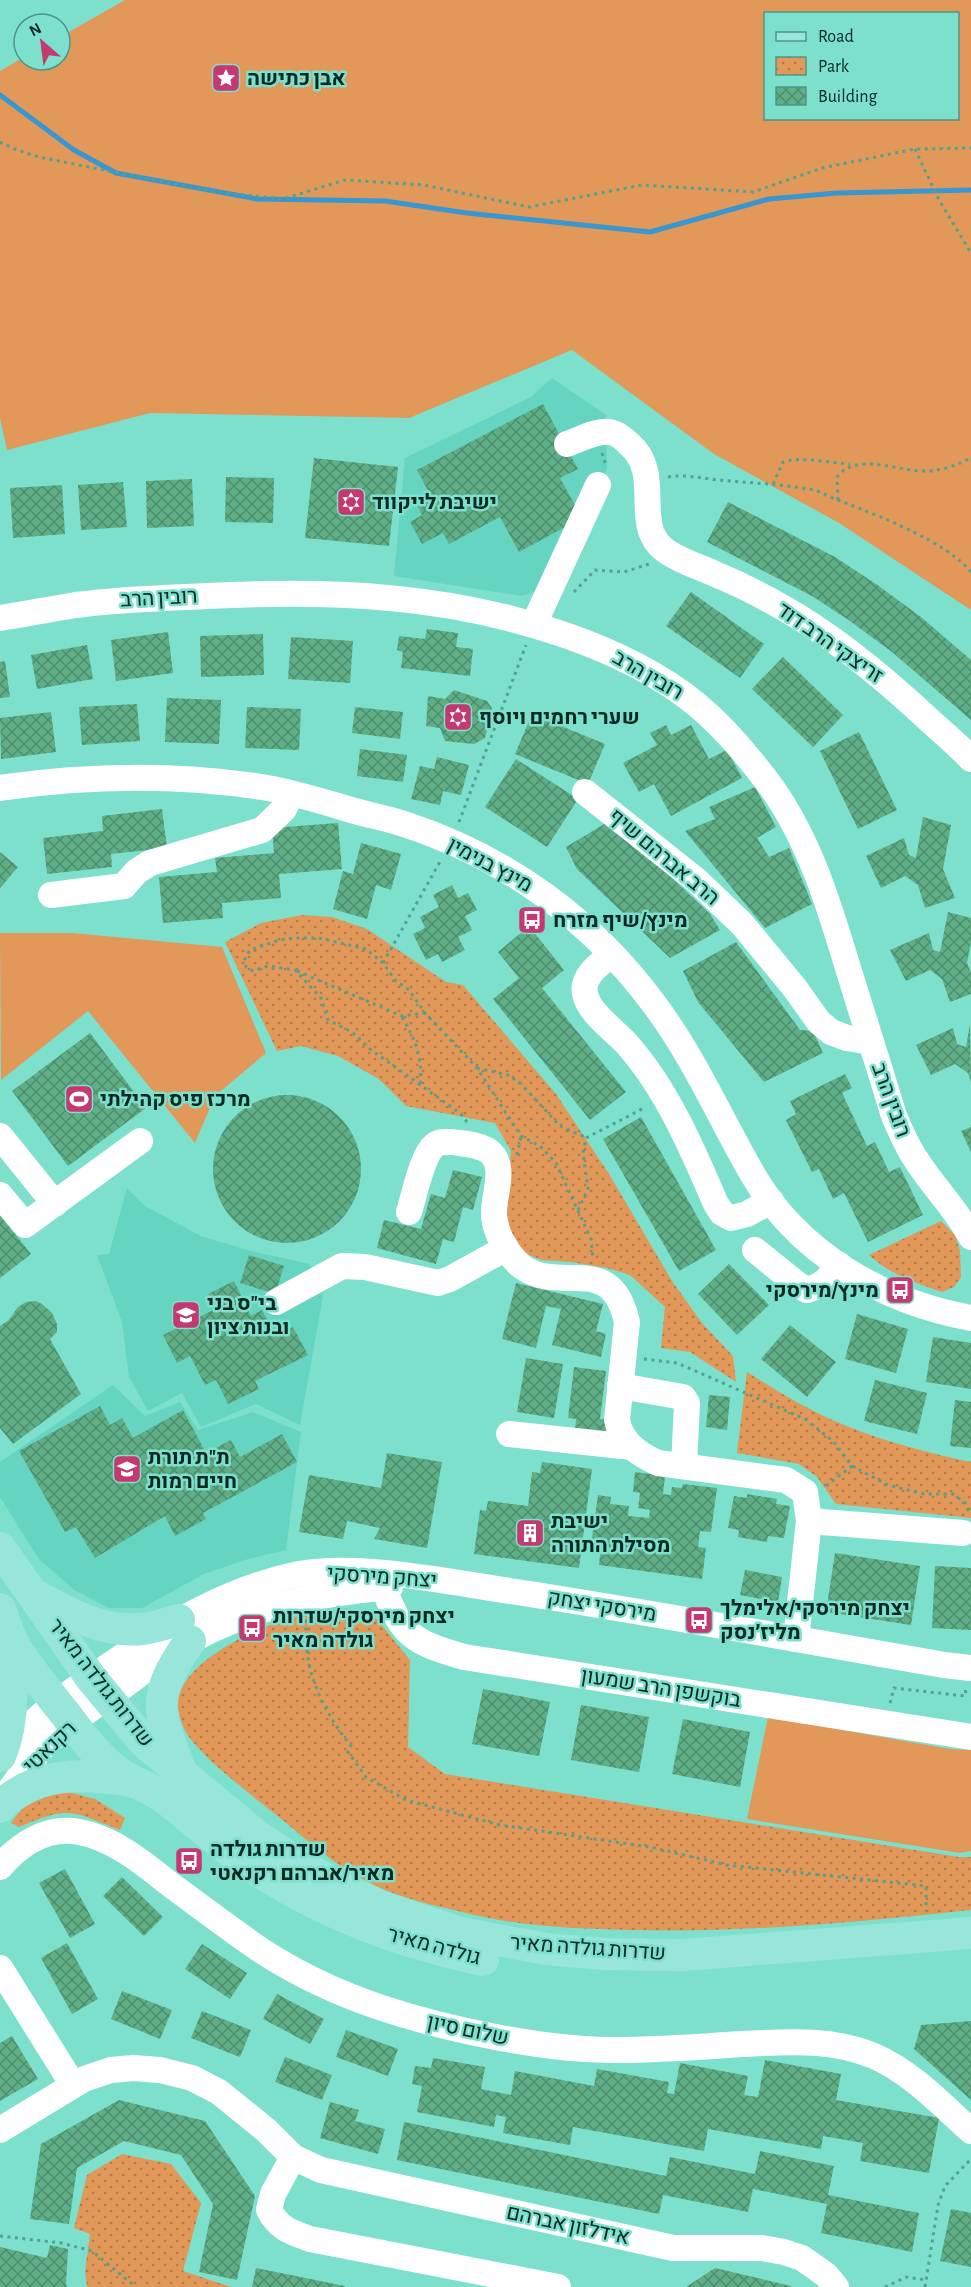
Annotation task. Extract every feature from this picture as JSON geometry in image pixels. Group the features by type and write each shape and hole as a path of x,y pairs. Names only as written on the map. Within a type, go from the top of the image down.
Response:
{"main road":[{"name":"שדרות גולדה מאיר","path":"0,1548 99,1688 144,1742 257,1836 304,1867 348,1892 421,1921 460,1933 509,1943 605,1954 683,1955 971,1933"},
{"path":"32,1593 80,1618 101,1626 184,1631 174,1664 165,1683 162,1699 162,1719 181,1771"},
{"path":"3,1618 17,1649 64,1713"},
{"path":"0,1756 7,1734 11,1699 3,1618"},
{"name":"גולדה מאיר","path":"64,1713 102,1758 117,1772 168,1801 215,1840 290,1891 340,1916 410,1943 454,1954 541,1969 630,1976 733,1974 971,1955"},
{"path":"0,1806 25,1787 56,1777 132,1781"}],"street":[{"path":"567,444 596,434 611,432 633,446 645,468 648,482 648,516 651,534 657,545 670,554"},
{"path":"534,624 598,485"},
{"name":"זריצקי הרב דוד","path":"670,554 738,584 782,607 825,635 881,676 971,759"},
{"name":"רובין הרב","path":"0,618 127,599 264,593 387,597 446,603 534,624 597,646 670,686 696,704 749,759 773,789 813,862 828,902 894,1116 904,1140 917,1162 969,1227"},
{"name":"מינץ בנימין","path":"0,788 87,778 119,777 196,780 264,788 407,825 505,869 562,907 612,954 655,1005 697,1072 754,1177 786,1221 805,1240 874,1286 918,1306 971,1318"},
{"name":"הרב אברהם שיף","path":"585,792 696,880 742,924 794,987 819,1022 831,1032 847,1038 871,1042"},
{"path":"51,895 124,886 136,872 150,863 253,834 270,825 278,817 291,794"},
{"path":"612,954 594,969 585,982 585,993 590,1005 634,1052 666,1097 716,1204 722,1213 731,1218 747,1215 771,1201"},
{"path":"0,1136 55,1204"},
{"path":"0,1195 25,1225 140,1141"},
{"path":"409,1212 426,1156 434,1146 444,1141 478,1146 489,1151 496,1158 498,1184 494,1211 496,1227 506,1248 521,1266 547,1276 594,1279 606,1284 616,1293 623,1306 627,1322 617,1420 620,1433 632,1448 658,1463 786,1480 805,1492 808,1510 796,1639"},
{"path":"276,1302 342,1266 365,1267 438,1283 450,1279 506,1248"},
{"path":"755,1250 807,1290 819,1287 829,1279 838,1264"},
{"path":"620,1386 683,1397 687,1403 684,1466"},
{"path":"509,1434 632,1448"},
{"path":"808,1510 967,1525"},
{"name":"יצחק מירסקי","path":"99,1688 237,1592 300,1574 333,1571 447,1581"},
{"name":"מירסקי יצחק","path":"447,1581 970,1668"},
{"name":"יצחק מירסקי","path":"184,1631 305,1598 344,1591 447,1581"},
{"name":"בוקשפן הרב שמעון","path":"384,1587 393,1614 408,1634 434,1648 464,1657 971,1737"},
{"name":"רקנאטי","path":"0,1761 24,1731 64,1713 99,1688"},
{"name":"רקנאטי","path":"0,1806 64,1713"},
{"name":"שלום סיון","path":"0,1867 12,1854 37,1838 61,1831 79,1832 100,1838 133,1857 273,1958 337,1992 382,2008 426,2022 511,2039 609,2050 794,2042 829,2044 875,2057 896,2069 924,2089 971,2131"},
{"path":"0,1968 73,2085"},
{"name":"אידלזון אברהם","path":"0,2130 84,2079 111,2070 133,2068 160,2070 192,2078 219,2092 240,2108 293,2157 321,2170 673,2248 762,2248 784,2252 802,2258 826,2275 836,2287"},
{"path":"293,2157 273,2194 269,2210 276,2223 290,2231 310,2239 558,2287"}],"path":[{"path":"0,142 39,157 209,191 283,199 345,180 424,185 529,207 642,185 753,192 822,168 915,149 971,148"},
{"path":"915,149 939,200 971,253"},
{"path":"773,484 783,462 787,460 868,464 927,471 958,465 971,458"},
{"path":"838,500 837,477 843,468 852,465"},
{"path":"648,482 681,475 773,484 816,491 861,507 923,536 957,559 971,572"},
{"path":"569,598 595,570 624,572 670,554"},
{"path":"383,963 450,843 534,624"},
{"path":"425,1013 402,1016 295,970 268,966 253,971 246,967 245,959 250,950 279,940 318,938 366,949 383,963 396,981 409,990 425,1013 477,1068 521,1136 540,1146 556,1163 591,1239 594,1279"},
{"path":"295,970 321,998 328,1020 352,1032 370,1049 461,1114 470,1125 478,1146"},
{"path":"402,1016 415,1039 420,1058 422,1068 420,1086"},
{"path":"477,1068 508,1075 520,1083 560,1126 586,1138"},
{"path":"586,1138 666,1097"},
{"path":"578,1210 588,1189 583,1153 586,1138"},
{"path":"623,1357 677,1363 805,1419 833,1442 852,1466 888,1485 924,1494 953,1494 966,1503 967,1525"},
{"path":"808,1510 852,1466"},
{"path":"305,1598 308,1659 325,1707 335,1727 351,1746 348,1752 366,1777 406,1800 500,1825 650,1846 727,1866 926,1886"},
{"path":"884,1723 894,1688 965,1696 970,1668"},
{"path":"925,2287 938,2205 945,2186 971,2159"},
{"path":"0,2236 61,2243 92,2252 136,2287"},
{"path":"885,2287 906,2277 926,2280"}],"shaded area":[{"path":"552,378 606,415 607,468 566,560 546,588 522,596 394,576 405,458 531,397"},
{"path":"127,1188 145,1206 201,1236 251,1251 310,1264 323,1296 300,1425 256,1404 201,1427 182,1393 148,1411 129,1377 122,1322 97,1255 109,1254"},
{"path":"113,1385 145,1416 180,1402 198,1430 253,1412 301,1432 286,1550 245,1560 204,1574 142,1608 109,1608 74,1590 38,1558 0,1497 0,1462"}],"green space":[{"path":"125,0 971,0 971,610 839,523 714,454 572,350 409,418 150,413 7,450 0,418 0,71 12,64 12,72 72,72 72,30"},
{"path":"302,915 332,917 367,929 446,982 463,985 556,1094 609,1174 672,1281 702,1323 733,1356 736,1382 690,1352 661,1348 665,1307 630,1275 607,1268 542,1260 526,1254 511,1236 507,1214 511,1151 495,1123 406,1106 379,1079 338,1056 301,1046 277,1051 225,942 261,923"},
{"path":"0,933 72,933 222,947 266,1053 215,1096 195,1143 88,1011 1,1080"},
{"path":"941,1221 955,1235 960,1251 961,1277 954,1287 942,1292 922,1285 894,1273 869,1255"},
{"path":"747,1372 795,1401 842,1424 906,1446 971,1462 971,1518 836,1504 817,1477 799,1464 737,1453"},
{"path":"344,1608 372,1613 410,1660 408,1747 445,1774 959,1857 971,1857 971,1910 758,1928 587,1929 544,1926 479,1916 411,1899 377,1886 353,1874 330,1858 221,1770 190,1738 181,1721 178,1707 180,1693 188,1679 199,1666 230,1644 283,1620"},
{"path":"768,1717 950,1749 971,1750 971,1851 960,1853 747,1819"},
{"path":"65,1791 95,1799 125,1818 120,1830 70,1813 50,1816 19,1827 11,1823 33,1799"},
{"path":"122,2154 171,2164 201,2203 183,2271 231,2287 87,2287 85,2271 90,2234 74,2228 87,2175"}],"building":[{"path":"543,404 578,469 560,478 582,518 519,552 500,517 449,544 443,533 422,544 410,522 422,515 417,505 432,498 417,470"},
{"name":"ישיבת לייקווד","path":"314,458 398,467 389,546 305,538"},
{"path":"226,477 274,478 273,523 225,522"},
{"path":"192,479 194,526 147,528 146,481"},
{"path":"123,482 127,527 81,530 78,485"},
{"path":"62,485 65,534 13,538 10,488"},
{"path":"728,502 835,557 921,617 971,660 971,720 892,652 850,621 812,596 707,542"},
{"path":"691,592 764,644 740,678 666,626"},
{"path":"427,629 458,633 456,647 473,649 470,676 401,668 403,652 397,650 399,636 425,639"},
{"path":"168,632 173,673 116,681 111,640"},
{"path":"263,634 264,675 201,677 200,636"},
{"path":"291,637 353,641 350,683 288,679"},
{"path":"87,645 93,679 37,689 31,655"},
{"path":"783,657 843,715 813,747 752,689"},
{"path":"5,661 10,697 0,698 0,662"},
{"name":"שערי רחמים ויוסף","path":"454,690 487,701 492,708 485,738 474,744 445,741 440,728 426,726 428,696 445,699"},
{"path":"167,698 221,700 219,744 165,742"},
{"path":"137,704 140,741 82,745 79,707"},
{"path":"247,707 301,709 299,750 245,748"},
{"path":"355,707 403,712 400,739 352,733"},
{"path":"51,712 56,752 1,759 0,718"},
{"path":"532,714 605,744 588,784 515,754"},
{"path":"666,725 671,735 691,725 709,759 727,750 742,778 671,816 654,784 639,792 623,763 657,745 650,733"},
{"path":"859,732 897,810 858,829 820,751"},
{"path":"360,749 407,755 403,782 357,776"},
{"path":"437,757 469,765 461,795 443,791 440,805 411,799 420,766 434,769"},
{"path":"516,759 578,799 547,847 485,807"},
{"path":"755,787 776,827 757,838 769,857 789,848 812,904 765,928 685,831 715,819 709,807"},
{"path":"162,809 167,848 111,854 112,867 47,874 43,838 103,831 102,816"},
{"path":"923,817 951,825 943,869 955,898 925,908 918,885 905,876 881,888 866,856 904,838 909,855 916,858"},
{"path":"611,820 710,914 720,930 670,958 577,869 566,847"},
{"path":"338,823 342,869 279,874 281,898 222,903 223,918 163,923 159,877 217,872 215,858 274,853 272,828"},
{"path":"361,843 401,854 391,890 376,885 367,919 333,909 343,871 353,874"},
{"path":"0,852 18,867 0,888"},
{"path":"452,885 458,898 468,893 477,910 465,916 472,930 458,937 465,950 442,962 438,954 426,960 413,934 425,928 420,917 439,907 433,895"},
{"path":"948,912 971,918 971,942 967,963 971,973 971,994 950,1002 942,979 930,970 906,981 890,950 929,933 933,950 940,952"},
{"path":"529,926 564,970 542,988 626,1092 590,1120 493,999 519,978 498,952"},
{"path":"736,942 800,1030 813,1031 823,1053 764,1082 698,1002 683,971"},
{"path":"970,1024 971,1082 968,1073 955,1064 931,1075 916,1045 953,1028 957,1044 966,1047"},
{"name":"מרכז פיס קהילתי","path":"90,1033 146,1108 68,1166 12,1091"},
{"path":"845,1074 852,1088 842,1093 867,1146 875,1142 889,1172 900,1167 923,1215 868,1242 844,1193 833,1199 819,1169 812,1172 786,1120 796,1114 790,1101"},
{"path":"287,1095 315,1101 339,1117 355,1141 361,1169 355,1197 339,1221 315,1237 287,1243 259,1237 235,1221 219,1197 213,1169 219,1141 235,1117 259,1101"},
{"path":"641,1117 716,1250 679,1271 603,1139"},
{"path":"971,1127 971,1152 961,1131"},
{"path":"453,1170 482,1177 473,1210 463,1207 454,1242 443,1239 436,1264 377,1248 384,1220 421,1229 431,1194 445,1198"},
{"path":"0,1215 31,1254 0,1278"},
{"path":"249,1255 284,1266 275,1294 240,1283"},
{"path":"729,1264 769,1305 737,1335 698,1294"},
{"path":"234,1281 251,1316 262,1310 275,1336 293,1327 308,1355 255,1381 259,1389 228,1404 216,1380 205,1385 190,1356 177,1363 163,1335 215,1309 208,1294"},
{"path":"516,1283 603,1304 596,1331 606,1334 601,1357 552,1345 561,1309 546,1306 536,1348 502,1339"},
{"path":"36,1301 52,1313 57,1324 57,1332 50,1339 81,1394 13,1444 0,1428 0,1326 9,1320 18,1307 26,1302"},
{"path":"857,1314 908,1329 896,1373 845,1359"},
{"path":"790,1325 836,1362 807,1397 761,1359"},
{"path":"933,1337 971,1343 971,1389 926,1382"},
{"path":"526,1358 563,1364 554,1418 517,1412"},
{"path":"574,1367 606,1371 600,1419 608,1420 606,1433 575,1430 576,1419 568,1418"},
{"path":"875,1380 927,1393 917,1434 864,1421"},
{"path":"709,1395 730,1397 727,1430 706,1427"},
{"path":"955,1400 971,1402 971,1448 950,1446"},
{"path":"100,1406 110,1425 122,1418 133,1438 183,1410 206,1453 231,1440 240,1457 282,1434 297,1462 203,1513 206,1519 175,1536 165,1516 95,1558 76,1527 65,1532 19,1451"},
{"path":"387,1453 442,1462 427,1548 374,1539 380,1528 347,1521 343,1539 299,1532 309,1475 381,1488"},
{"name":"ישיבת מסילת התורה","path":"542,1462 592,1469 579,1568 474,1554 480,1510 486,1511 488,1501 528,1506 532,1472 540,1473"},
{"path":"635,1472 665,1476 663,1494 671,1495 672,1487 682,1488 683,1484 717,1488 711,1532 700,1531 698,1547 706,1548 702,1579 599,1565 601,1546 591,1545 598,1495 611,1497 610,1504 629,1506 628,1516 649,1518 650,1510 638,1508 640,1493 633,1492"},
{"path":"747,1494 777,1499 776,1504 790,1506 784,1538 768,1536 767,1542 738,1537 739,1530 728,1528 734,1496 747,1498"},
{"path":"835,1553 920,1566 911,1625 826,1612"},
{"path":"935,1566 971,1568 971,1630 932,1628"},
{"path":"745,1570 782,1577 778,1602 740,1595"},
{"path":"483,1689 550,1702 539,1756 472,1744"},
{"path":"581,1705 649,1717 639,1772 571,1760"},
{"path":"683,1719 750,1732 740,1787 672,1774"},
{"path":"65,1869 95,1924 70,1938 39,1883"},
{"path":"122,1877 163,1917 144,1936 103,1896"},
{"path":"67,1943 98,1999 72,2014 41,1958"},
{"path":"202,1944 247,1973 230,1999 185,1969"},
{"path":"122,1991 172,2010 160,2039 111,2019"},
{"path":"277,1994 324,2019 310,2044 263,2019"},
{"path":"202,2011 251,2030 240,2057 191,2038"},
{"path":"971,2021 971,2100 914,2049 921,2025"},
{"path":"346,2030 398,2049 388,2076 336,2057"},
{"path":"12,2036 38,2079 0,2101 0,2043"},
{"path":"285,2057 332,2075 322,2100 275,2082"},
{"path":"433,2058 485,2067 481,2089 511,2095 515,2071 594,2086 597,2069 669,2082 667,2093 674,2094 680,2063 748,2076 744,2095 758,2097 765,2060 841,2074 836,2100 939,2118 929,2173 860,2161 863,2143 823,2136 821,2149 708,2129 704,2151 573,2127 570,2145 503,2133 506,2117 496,2115 494,2127 417,2112 422,2086 412,2084 415,2066 431,2068"},
{"path":"119,2100 205,2121 255,2196 237,2280 199,2272 213,2204 181,2155 124,2141 77,2168 69,2224 30,2219 41,2144"},
{"path":"330,2102 359,2110 355,2121 385,2129 378,2154 320,2138"},
{"path":"404,2122 666,2176 670,2157 755,2174 760,2151 834,2166 828,2195 919,2213 912,2252 821,2233 827,2204 753,2189 748,2212 663,2195 659,2214 397,2160"},
{"path":"951,2209 971,2213 971,2267 940,2261"},
{"path":"50,2245 68,2249 67,2287 0,2287 0,2247 47,2258"},
{"path":"256,2268 345,2286 345,2287 252,2287"},
{"path":"715,2268 791,2286 791,2287 686,2287"}],"waterway":[{"path":"0,95 74,150 116,173 257,199 385,201 467,213 650,232 769,199 837,193 971,190"}],"place":[{"name":"אבן כתישה","path":"226,78"},
{"name":"ישיבת לייקווד","path":"351,502"},
{"name":"שערי רחמים ויוסף","path":"458,717"},
{"name":"מינץ/שיף מזרח","path":"532,920"},
{"name":"מרכז פיס קהילתי","path":"79,1099"},
{"name":"מינץ/מירסקי","path":"900,1290"},
{"name":"בי\"ס בני ובנות ציון","path":"186,1315"},
{"name":"ת\"ת תורת חיים רמות","path":"127,1469"},
{"name":"ישיבת מסילת התורה","path":"530,1533"},
{"name":"יצחק מירסקי/אלימלך מליז׳נסק","path":"699,1620"},
{"name":"יצחק מירסקי/שדרות גולדה מאיר","path":"252,1628"},
{"name":"שדרות גולדה מאיר/אברהם רקנאטי","path":"189,1861"}]}
